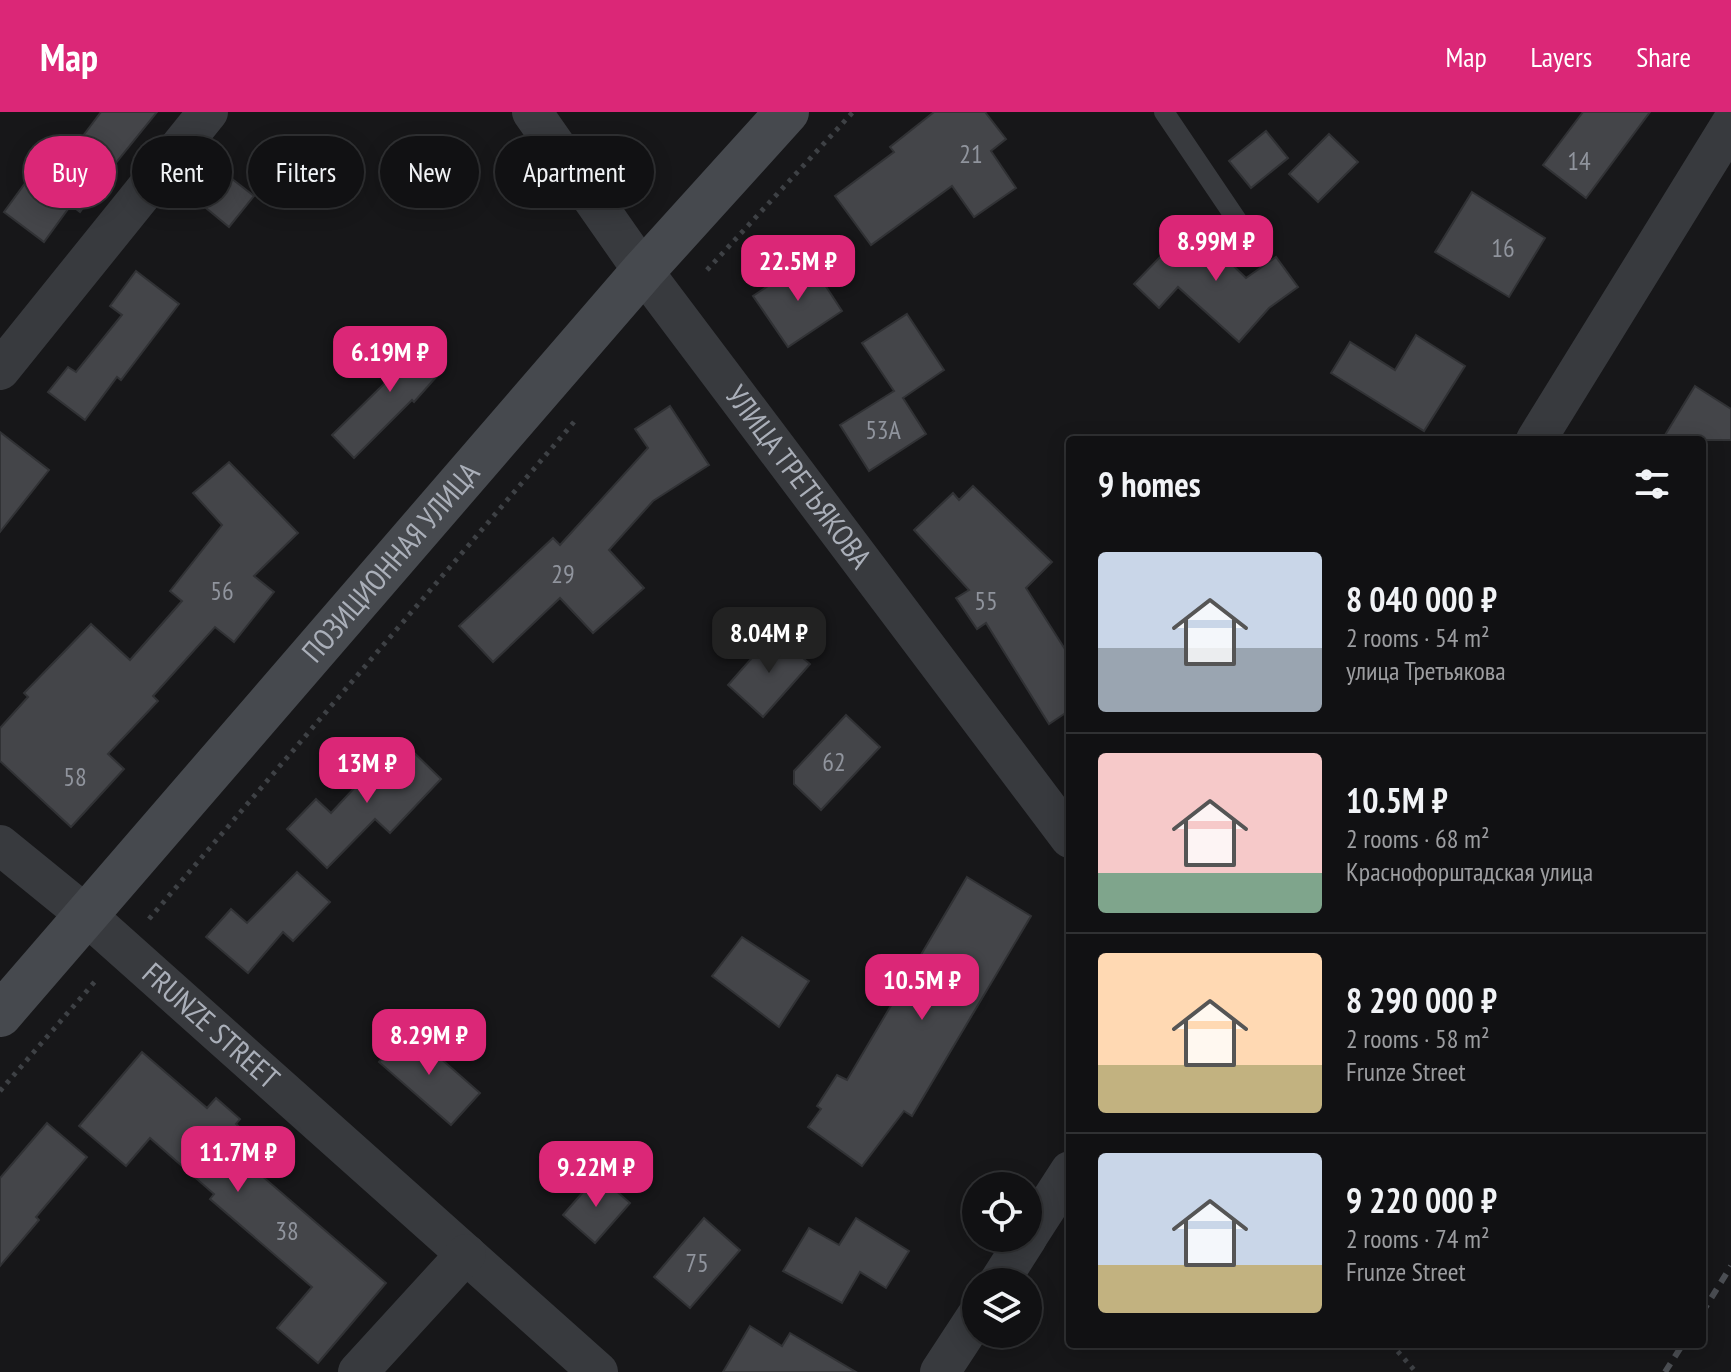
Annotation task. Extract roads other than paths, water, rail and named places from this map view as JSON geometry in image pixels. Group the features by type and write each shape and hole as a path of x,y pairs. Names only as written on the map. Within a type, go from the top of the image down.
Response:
{"street":[{"path":"0,370 208,112"},
{"name":"УЛИЦА ТРЕТЬЯКОВА","path":"532,112 643,271 1066,833"},
{"name":"ПОЗИЦИОННАЯ УЛИЦА","path":"0,1015 643,271 787,112"},
{"path":"1538,436 1731,124"},
{"name":"FRUNZE STREET","path":"0,845 86,915 598,1372"},
{"path":"1042,1215 1066,1177"},
{"path":"358,1372 466,1254"},
{"path":"940,1372 962,1338"}],"lane":[{"path":"1164,112 1247,235"}],"railway":[{"path":"1706,1307 1731,1266"},
{"path":"1665,1372 1680,1348"}]}
